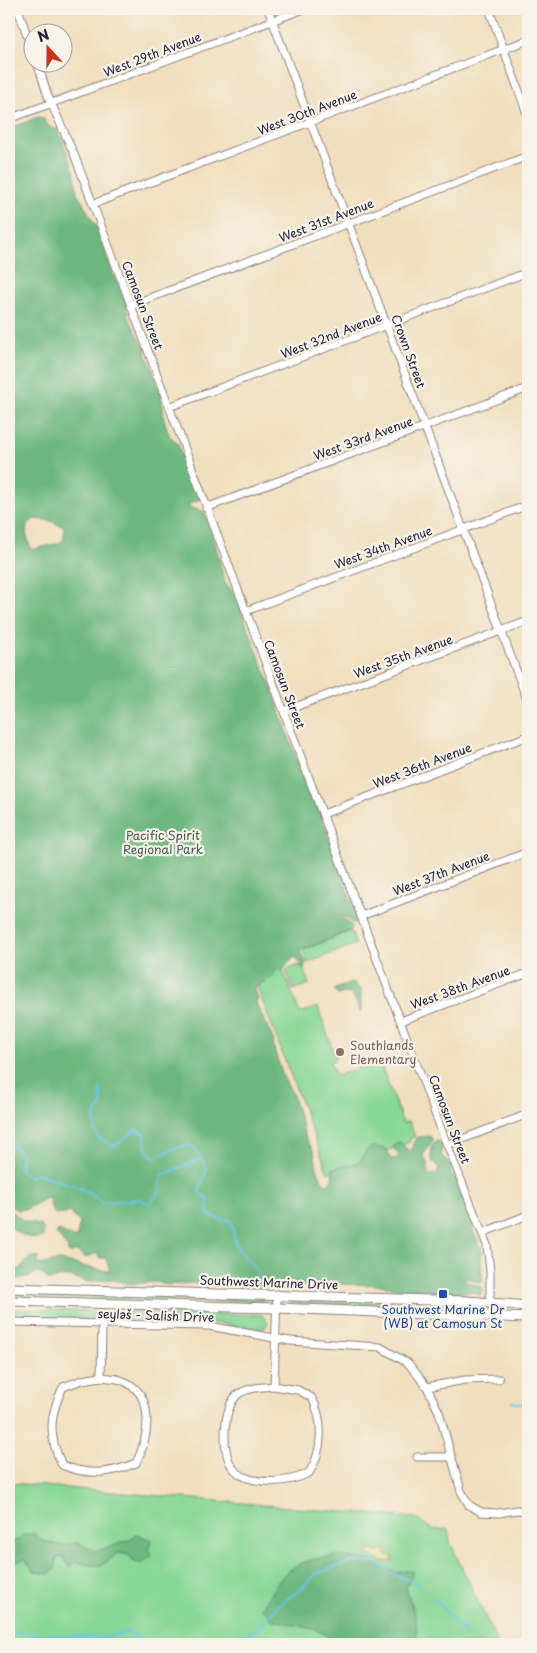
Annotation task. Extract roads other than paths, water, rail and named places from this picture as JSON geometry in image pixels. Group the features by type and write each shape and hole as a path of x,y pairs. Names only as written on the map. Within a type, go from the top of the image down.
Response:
{"main road":[{"name":"Southwest Marine Drive","path":"9,1288 277,1294 490,1302 528,1306"},
{"name":"Southwest Marine Drive","path":"9,1302 276,1308 528,1318"}],"street":[{"path":"18,9 22,22"},
{"name":"Crown Street","path":"268,9 528,702"},
{"name":"West 29th Avenue","path":"9,119 304,9"},
{"path":"489,9 528,116"},
{"name":"West 30th Avenue","path":"93,204 528,40"},
{"name":"Camosun Street","path":"41,72 93,204 206,508 482,1233 489,1256 490,1302 497,1316"},
{"name":"West 31st Avenue","path":"131,305 528,156"},
{"name":"West 32nd Avenue","path":"169,407 528,272"},
{"name":"West 33rd Avenue","path":"206,508 528,388"},
{"name":"West 34th Avenue","path":"246,611 528,505"},
{"name":"West 35th Avenue","path":"284,711 528,621"},
{"name":"West 36th Avenue","path":"323,814 528,736"},
{"name":"West 37th Avenue","path":"361,916 528,852"},
{"name":"West 38th Avenue","path":"400,1021 528,973"},
{"path":"447,1145 528,1114"},
{"path":"482,1233 528,1215"},
{"path":"274,1386 277,1294"},
{"name":"seyləš - Salish Drive","path":"9,1322 209,1326 275,1338 380,1346 408,1363 427,1387 439,1412 462,1491 469,1505 481,1512 499,1514 517,1510 528,1512"},
{"path":"102,1324 102,1377"},
{"path":"102,1377 121,1380 133,1387 143,1400 148,1416 146,1444 136,1463 117,1472 96,1474 77,1472 62,1465 54,1448 52,1414 63,1386 82,1380 102,1377"},
{"path":"427,1387 465,1380 499,1379"},
{"path":"274,1386 298,1390 312,1398 319,1417 321,1432 320,1448 309,1473 283,1481 265,1481 240,1474 230,1464 226,1448 225,1429 231,1403 238,1394 248,1390 274,1386"},
{"path":"417,1457 452,1457"}],"waterway":[{"path":"100,1088 102,1104 94,1117 95,1132 99,1138 113,1146 137,1130 145,1134 146,1151 155,1158 170,1150 189,1145 195,1148 201,1159"},
{"path":"9,1145 21,1154 20,1170 31,1177 37,1173 71,1185 87,1192 102,1203 141,1199 150,1204 159,1192 162,1175 201,1159 207,1168 199,1192 208,1199 208,1214 221,1220 231,1220 239,1251 257,1272"},
{"path":"259,1277 261,1281"},
{"path":"512,1402 528,1405"},
{"path":"224,1644 255,1631 280,1604 300,1590 316,1574 354,1561 375,1562 396,1575 416,1583 420,1587"},
{"path":"433,1597 466,1635"},
{"path":"9,1632 73,1637 108,1637 127,1632 153,1644"}],"place":[{"name":"Southlands Elementary","path":"340,1052"},
{"name":"Southwest Marine Dr (WB) at Camosun St","path":"443,1294"}],"park label":[{"name":"Pacific Spirit Regional Park","path":"163,842"}]}
